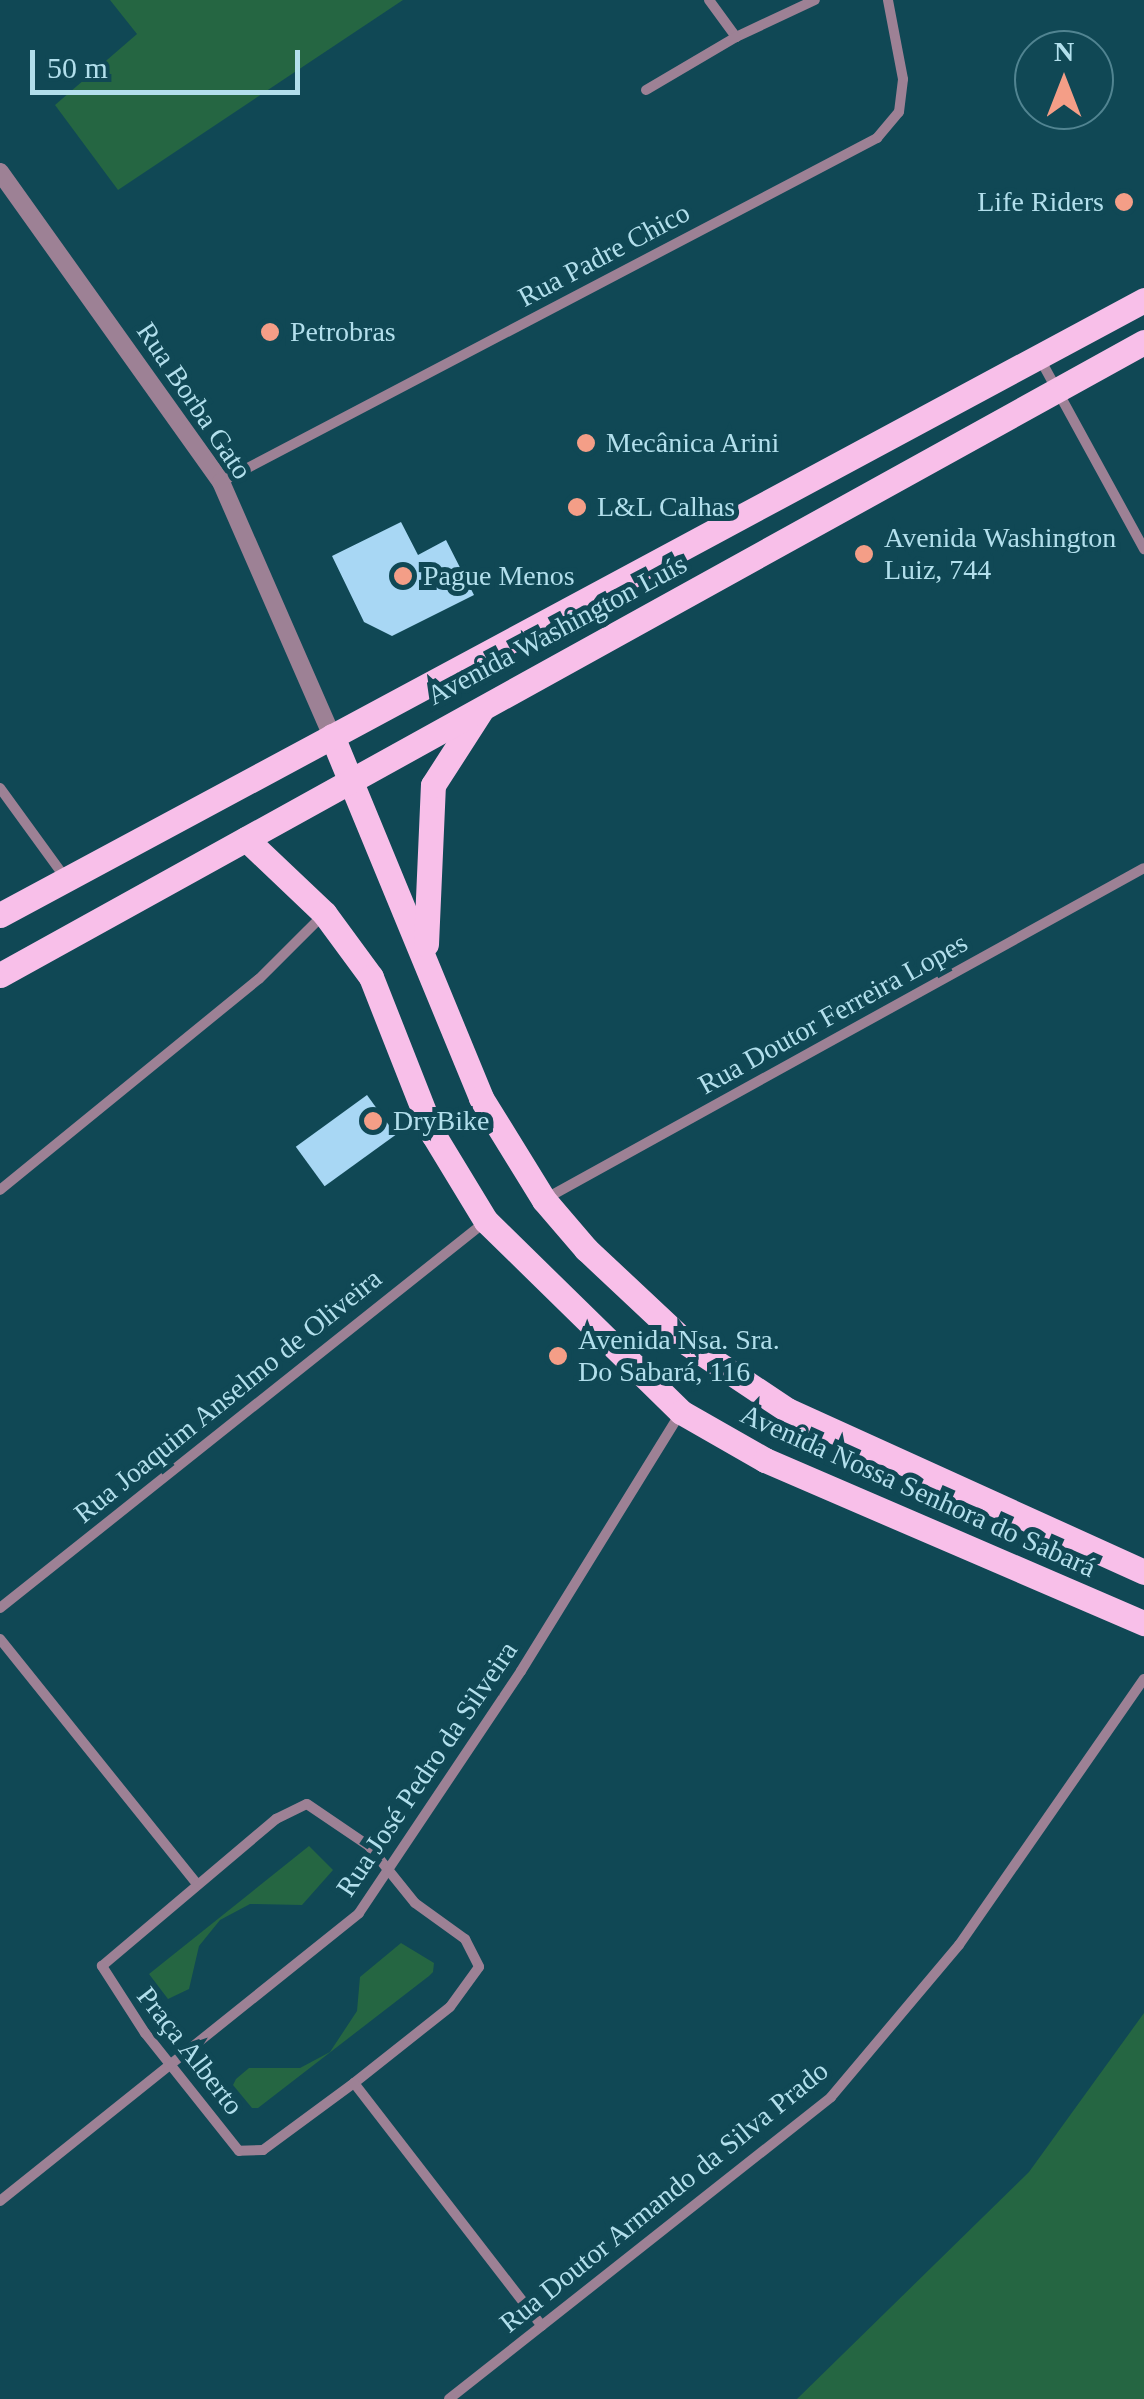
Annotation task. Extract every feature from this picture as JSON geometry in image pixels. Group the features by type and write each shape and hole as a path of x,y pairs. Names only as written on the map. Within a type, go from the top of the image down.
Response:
{"main road":[{"name":"Avenida Washington Luís","path":"0,915 1144,300"},
{"name":"Avenida Washington Luís","path":"0,975 352,776 1144,342"},
{"path":"426,959 433,785 486,703"},
{"name":"Avenida Nossa Senhora do Sabará","path":"332,736 352,776 482,1098 544,1200 586,1249 684,1341 787,1410 1144,1572"},
{"name":"Avenida Nossa Senhora do Sabará","path":"246,839 324,913 371,978 433,1134 486,1222 681,1412 765,1460 1144,1623"}],"street":[{"path":"709,0 736,37"},
{"path":"646,90 736,37 815,0"},
{"name":"Rua Padre Chico","path":"222,482 876,138 899,112 902,79 888,0"},
{"name":"Rua Borba Gato","path":"0,172 222,482 332,736"},
{"path":"1040,358 1144,549"},
{"path":"0,788 66,879"},
{"name":"Rua Doutor Ferreira Lopes","path":"544,1200 1144,868"},
{"path":"0,1190 259,979 324,913"},
{"name":"Rua Joaquim Anselmo de Oliveira","path":"0,1608 486,1222"},
{"name":"Rua José Pedro da Silveira","path":"0,2201 338,1934 391,1871 681,1412"},
{"path":"0,1639 196,1883"},
{"name":"Rua Doutor Armando da Silva Prado","path":"448,2399 831,2097 959,1945 1144,1679"},
{"name":"Praça Alberto","path":"307,1804 369,1846 391,1871 414,1903 466,1939 479,1967 450,2006 354,2084 264,2150 246,2152 174,2066 102,1966 196,1883 293,1806 307,1804"},
{"path":"354,2084 542,2326"}],"green space":[{"path":"110,0 403,0 118,190 55,105 137,34"},
{"path":"309,1846 333,1870 302,1905 250,1904 220,1920 199,1946 189,1989 168,1999 149,1974"},
{"path":"401,1943 434,1963 433,1972 258,2108 252,2108 233,2085 236,2079 249,2068 300,2068 330,2052 357,2011 360,1977"},
{"path":"1144,2013 1144,2399 797,2399 1029,2172"}],"building":[{"name":"Pague Menos","path":"401,522 418,555 446,540 474,595 392,636 364,622 332,556"},
{"path":"367,1095 396,1135 325,1186 296,1147"}],"place":[{"name":"Life Riders","path":"1124,202"},
{"name":"Petrobras","path":"270,332"},
{"name":"Mecânica Arini","path":"586,443"},
{"name":"L&L Calhas","path":"577,507"},
{"name":"Avenida Washington Luiz, 744","path":"864,554"},
{"name":"Pague Menos","path":"403,576"},
{"name":"DryBike","path":"373,1121"},
{"name":"Avenida Nsa. Sra. Do Sabará, 116","path":"558,1356"}]}
